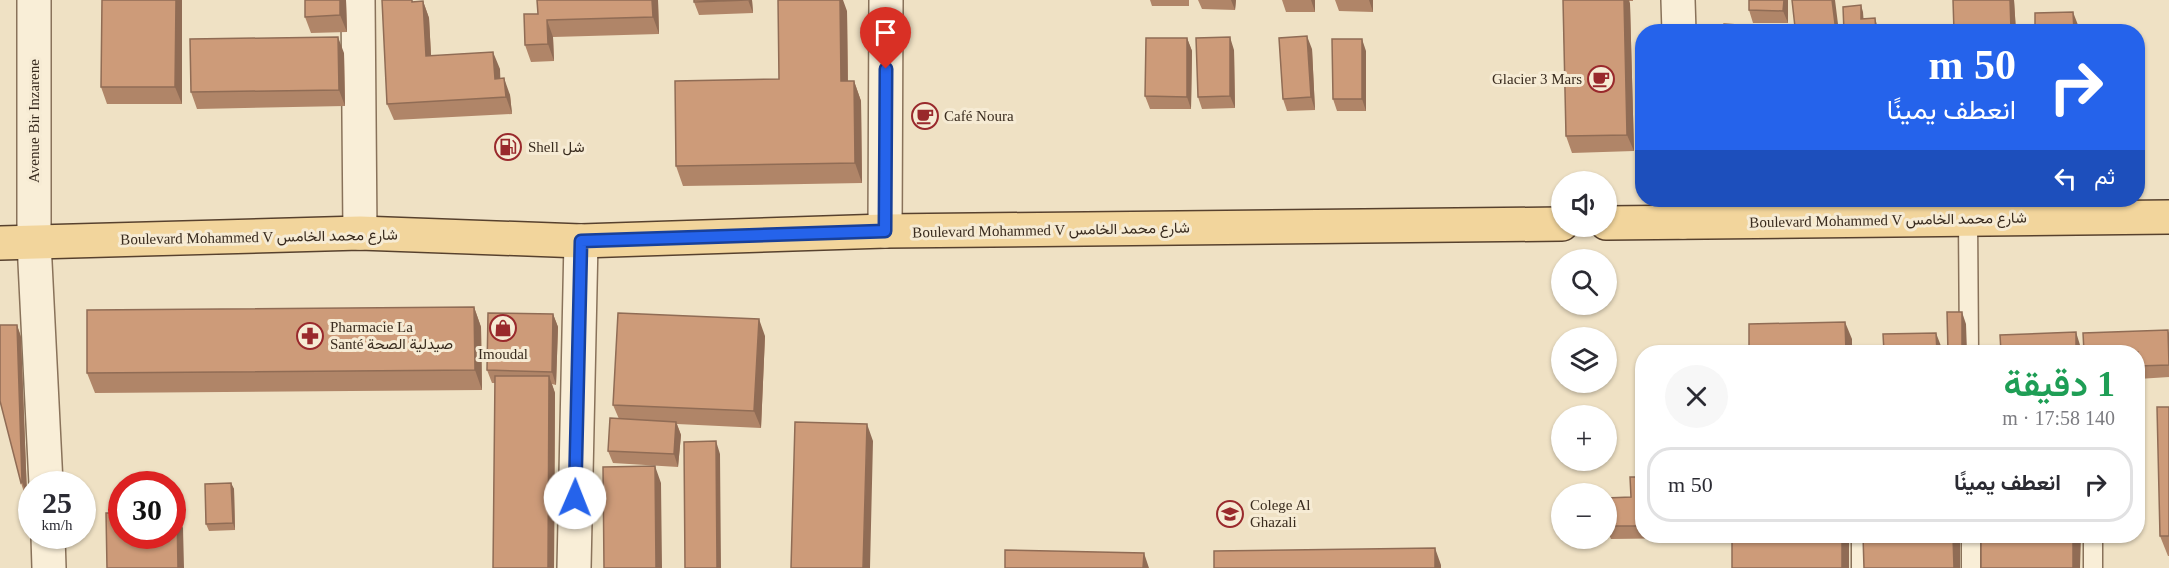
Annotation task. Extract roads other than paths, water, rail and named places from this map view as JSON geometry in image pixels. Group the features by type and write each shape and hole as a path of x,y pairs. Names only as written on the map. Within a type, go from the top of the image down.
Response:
{"main road":[{"name":"Boulevard Mohammed V شارع محمد الخامس","path":"1617,221 1683,211 1968,219 2169,217"},
{"name":"Boulevard Mohammed V شارع محمد الخامس","path":"0,243 360,233 581,241 885,231 1551,224"}],"street":[{"name":"Avenue Bir Inzarene","path":"34,0 34,242 45,471"},
{"path":"358,0 360,233"},
{"path":"885,231 886,0"},
{"path":"1678,0 1678,24"},
{"path":"574,568 581,241"},
{"path":"48,549 49,568"}],"lane":[{"path":"1968,219 1969,345"},
{"path":"1861,543 1861,568"},
{"path":"1971,543 1971,568"},
{"path":"2093,543 2093,568"}],"place":[{"name":"Glacier 3 Mars","path":"1601,79"},
{"name":"Café Noura","path":"925,116"},
{"name":"Shell شل","path":"508,147"},
{"name":"Imoudal","path":"503,328"},
{"name":"Pharmacie La Santé صيدلية الصحة","path":"310,336"},
{"name":"Colege Al Ghazali","path":"1230,514"}]}
